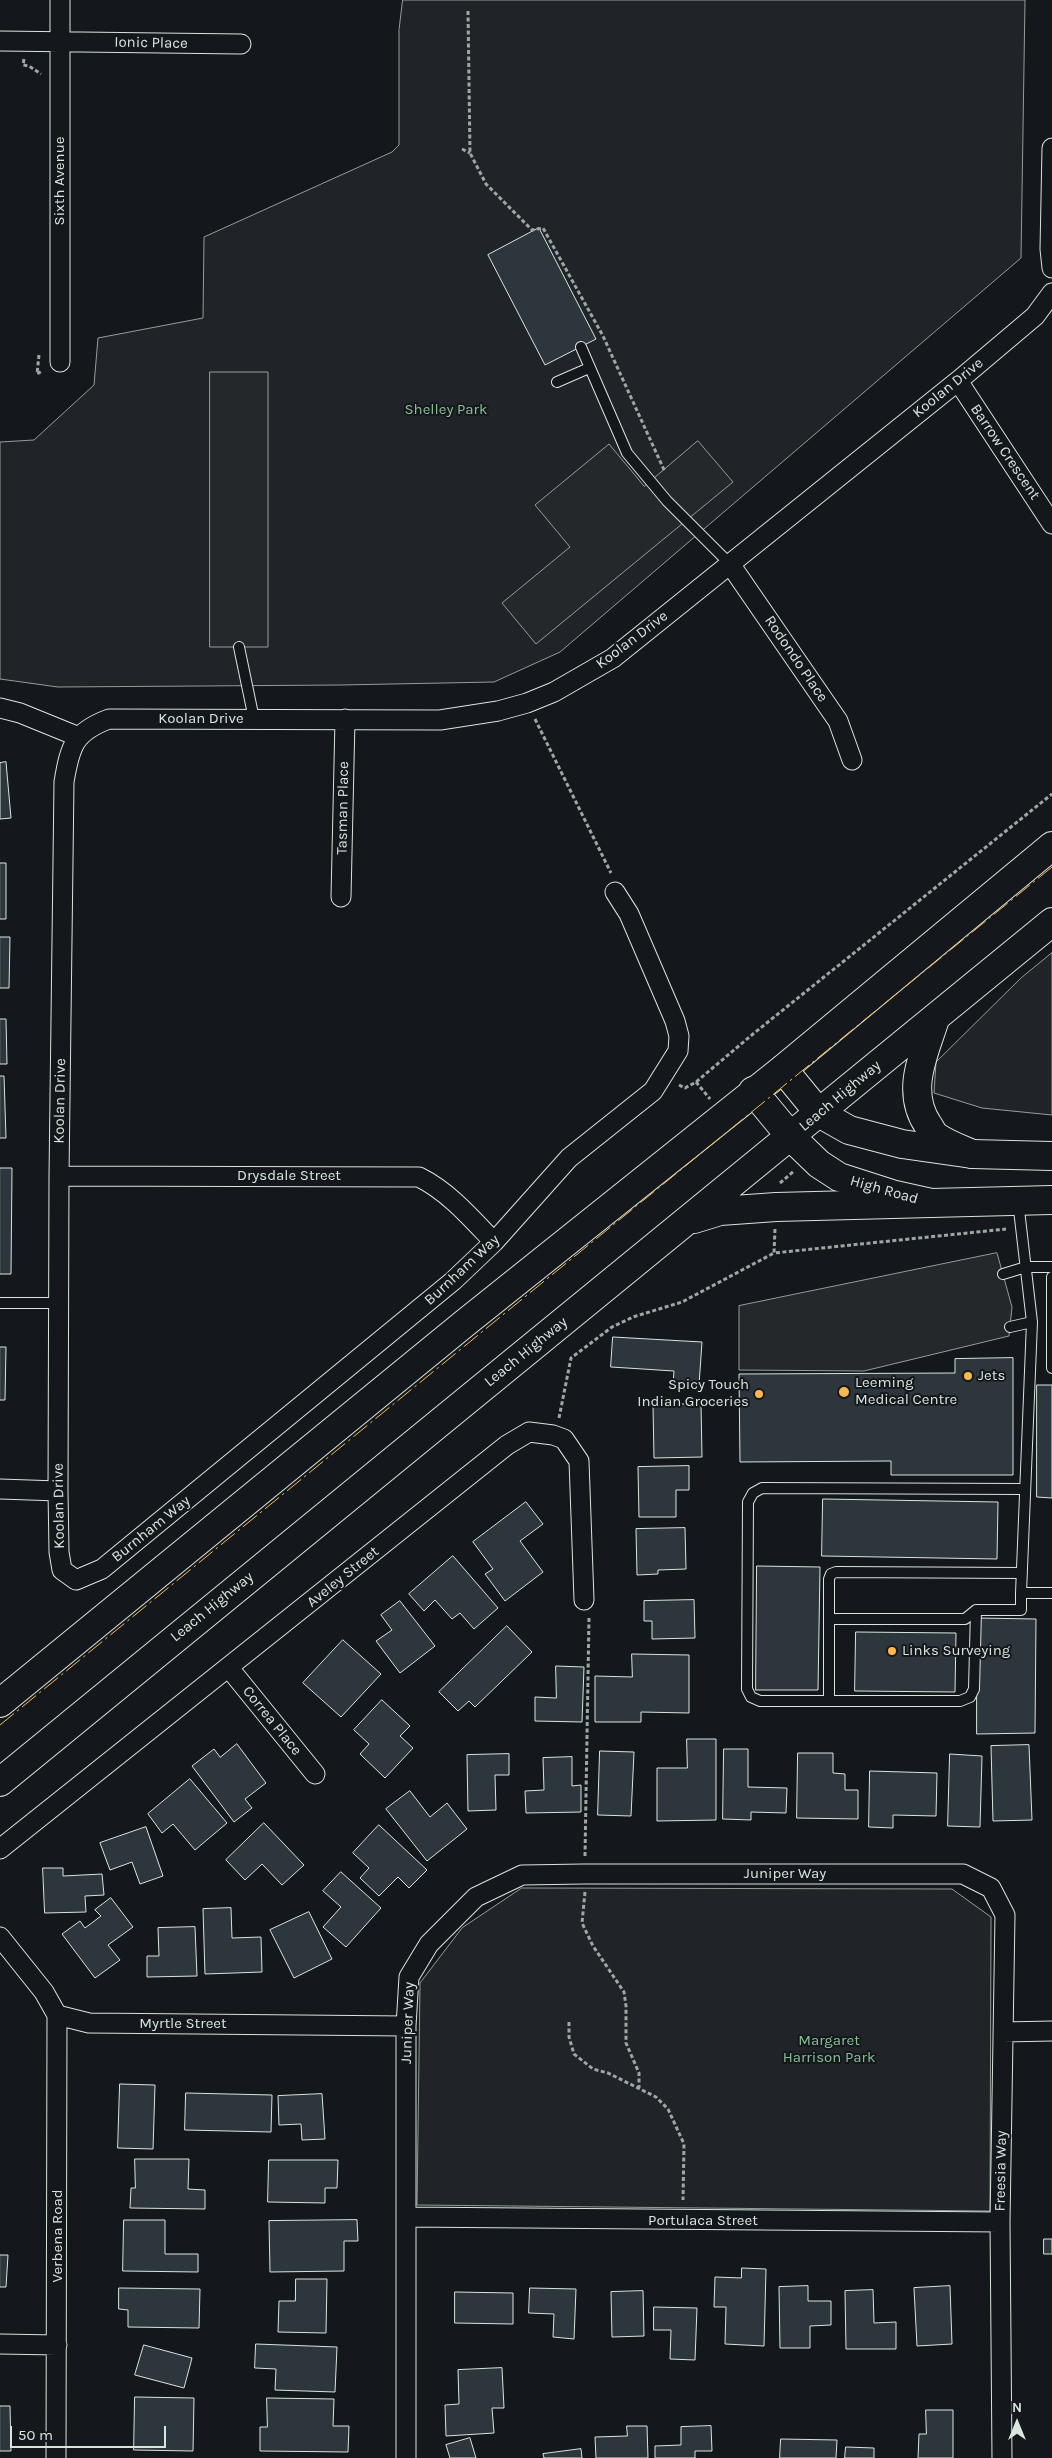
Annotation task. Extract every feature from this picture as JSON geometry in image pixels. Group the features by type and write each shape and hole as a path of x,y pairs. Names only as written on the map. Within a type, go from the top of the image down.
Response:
{"main road":[{"path":"0,1703 723,1115 783,1069 1052,846"},
{"name":"Leach Highway","path":"0,1782 762,1159 791,1138 1052,922"},
{"path":"935,1018 919,1067 916,1085 917,1101 922,1116 936,1137 972,1154"},
{"path":"783,1069 819,1113 849,1130 902,1144 972,1154 1052,1156"},
{"name":"High Road","path":"754,1091 791,1138 819,1164 839,1177 895,1195 931,1203 1052,1200"},
{"path":"686,1221 720,1211 776,1206 931,1203"}],"street":[{"name":"Sixth Avenue","path":"60,0 60,362"},
{"name":"Ionic Place","path":"0,41 241,44"},
{"path":"1052,148 1050,249 1052,268"},
{"name":"Koolan Drive","path":"90,1576 76,1580 62,1570 59,1552 58,1490 59,1176 64,782 68,755 79,737 91,726 110,719 345,718 440,720 498,711 527,703 554,692 613,658 958,381 1035,316 1052,293"},
{"name":"Barrow Crescent","path":"958,381 1052,524"},
{"name":"Rodondo Place","path":"730,564 838,721 852,760"},
{"path":"0,708 20,713 79,737"},
{"name":"Tasman Place","path":"341,897 345,718"},
{"name":"Burnham Way","path":"90,1576 102,1569 453,1281 494,1242 569,1158 653,1091 678,1051 679,1036 675,1021 629,914 615,892"},
{"name":"Drysdale Street","path":"59,1176 419,1177 431,1183 459,1204 494,1242"},
{"name":"Aveley Street","path":"0,1849 507,1446 529,1432 553,1435"},
{"path":"553,1435 564,1439 580,1461 584,1600"},
{"path":"0,1489 58,1490"},
{"name":"Correa Place","path":"229,1668 315,1774"},
{"name":"Juniper Way","path":"406,2458 406,2026 409,1978 428,1944 476,1897 522,1875 963,1874 991,1888"},
{"name":"Freesia Way","path":"991,1888 1005,1915 1000,2222 1002,2458"},
{"path":"0,1937 44,1992 58,2015"},
{"name":"Myrtle Street","path":"58,2015 89,2023 406,2026"},
{"name":"Verbena Road","path":"56,2458 58,2015"},
{"path":"1003,2032 1052,2031"},
{"name":"Portulaca Street","path":"406,2217 682,2221 1000,2222"},
{"path":"0,2344 57,2345"}],"lane":[{"path":"581,347 627,453 629,462 730,564"},
{"path":"557,382 589,368"},
{"path":"239,647 254,719"},
{"path":"828,1619 965,1618 976,1610 1021,1610 1032,1322 1018,1200"},
{"path":"1003,1274 1026,1267 1052,1267"},
{"path":"1052,1277 1052,1368"},
{"path":"0,1303 60,1303"},
{"path":"1010,1327 1032,1322"},
{"path":"976,1610 974,1689 970,1697 960,1701 760,1701 750,1697 747,1689 748,1502 753,1493 762,1488 1025,1489"},
{"path":"828,1701 828,1579 831,1574 836,1572 1022,1573"},
{"path":"1021,1593 1052,1593"}],"path":[{"path":"468,11 470,153 486,184 532,230 543,228 603,336 667,477"},
{"path":"462,149 470,153"},
{"path":"527,703 610,872"},
{"path":"665,1074 677,1085 685,1088 696,1082 1052,794"},
{"path":"696,1082 723,1115"},
{"path":"762,1159 776,1183 776,1189"},
{"path":"774,1253 775,1221"},
{"path":"553,1435 562,1408 571,1358 612,1327 633,1317 682,1302 774,1253 1022,1228"},
{"path":"584,1600 590,1622 584,1874 585,1909 582,1923 593,1946 624,1992 626,2043 640,2073 639,2088"},
{"path":"569,2022 569,2037 574,2054 593,2069 608,2072 656,2097 668,2109 684,2144 682,2221"}],"green space":[{"name":"Shelley Park","path":"403,0 1025,0 1021,258 560,652 494,682 58,687 0,679 0,442 34,440 94,385 98,338 203,318 204,237 392,152 399,145 399,30"},
{"path":"1052,953 1052,1115 982,1108 934,1093 936,1062 1021,978"},
{"name":"Margaret Harrison Park","path":"522,1888 952,1889 991,1917 990,2211 417,2205 420,1983 462,1928"}],"shaded area":[{"path":"210,372 268,372 268,647 210,647"},
{"path":"698,441 733,482 536,644 502,603 570,547 535,505 609,444 644,486"},
{"path":"997,1253 1012,1307 1009,1336 864,1371 739,1370 739,1306"}],"building":[{"path":"539,228 596,339 545,365 488,255"},
{"path":"6,762 11,818 0,819 0,763"},
{"path":"0,863 6,863 6,919 0,919"},
{"path":"0,937 10,937 9,988 0,988"},
{"path":"0,1019 6,1019 7,1064 0,1064"},
{"path":"0,1076 4,1076 6,1138 0,1138"},
{"path":"0,1168 12,1168 11,1274 0,1274"},
{"path":"613,1337 702,1342 699,1385 673,1384 674,1371 611,1367"},
{"path":"0,1347 6,1347 5,1400 0,1400"},
{"path":"1013,1358 1013,1475 891,1475 891,1461 740,1462 739,1374 955,1373 955,1359"},
{"path":"1037,1385 1052,1385 1052,1498 1037,1497"},
{"path":"701,1404 702,1457 654,1458 653,1405"},
{"path":"689,1466 689,1490 676,1490 676,1517 639,1517 638,1467"},
{"path":"823,1499 998,1502 997,1559 822,1556"},
{"path":"526,1502 543,1524 520,1541 543,1572 505,1601 485,1574 493,1569 473,1542"},
{"path":"685,1528 686,1569 658,1570 658,1574 637,1575 636,1529"},
{"path":"453,1556 498,1608 474,1629 460,1613 452,1619 435,1600 424,1611 409,1594"},
{"path":"757,1566 820,1567 818,1690 756,1690"},
{"path":"694,1600 695,1638 652,1639 652,1621 644,1621 644,1601"},
{"path":"400,1601 435,1646 400,1673 376,1641 392,1630 381,1615"},
{"path":"977,1618 1036,1619 1035,1733 977,1734"},
{"path":"507,1626 532,1652 475,1707 469,1701 458,1711 439,1692"},
{"path":"856,1632 956,1633 955,1692 855,1691"},
{"path":"343,1640 381,1674 341,1717 303,1683"},
{"path":"632,1654 689,1655 689,1713 641,1712 641,1722 595,1722 595,1676 632,1677"},
{"path":"556,1666 584,1667 582,1722 535,1721 535,1697 556,1698"},
{"path":"382,1700 410,1726 400,1736 413,1748 385,1778 360,1754 369,1744 354,1730"},
{"path":"687,1739 716,1739 716,1820 657,1821 657,1768 687,1768"},
{"path":"237,1744 266,1783 245,1799 252,1808 234,1822 192,1766 214,1749 220,1757"},
{"path":"1029,1745 1032,1820 993,1821 991,1746"},
{"path":"724,1749 748,1749 748,1787 787,1788 786,1813 751,1812 751,1820 723,1819"},
{"path":"600,1751 634,1752 631,1816 598,1815"},
{"path":"798,1753 833,1753 833,1773 845,1774 845,1790 858,1790 858,1819 797,1818"},
{"path":"509,1754 509,1775 495,1775 496,1810 468,1811 467,1755"},
{"path":"950,1754 982,1756 980,1827 948,1826"},
{"path":"572,1757 572,1786 581,1785 581,1812 526,1813 525,1791 544,1790 543,1758"},
{"path":"870,1771 937,1773 936,1816 893,1815 893,1828 869,1827"},
{"path":"190,1779 227,1823 195,1850 173,1824 162,1833 148,1814"},
{"path":"410,1791 430,1817 447,1803 467,1829 427,1861 386,1809"},
{"path":"264,1823 304,1865 282,1885 262,1864 245,1880 226,1860"},
{"path":"379,1825 427,1870 409,1888 398,1877 379,1896 360,1878 369,1868 353,1853"},
{"path":"146,1827 163,1876 140,1884 132,1862 110,1870 100,1843"},
{"path":"43,1868 63,1868 63,1876 102,1874 104,1895 85,1896 86,1912 45,1913"},
{"path":"341,1872 381,1908 346,1947 323,1927 341,1907 323,1891"},
{"path":"111,1898 133,1927 108,1945 120,1960 95,1978 62,1934 80,1921 85,1928 101,1916 95,1910"},
{"path":"231,1908 232,1938 261,1937 262,1972 205,1974 203,1909"},
{"path":"309,1912 332,1959 294,1978 270,1930"},
{"path":"195,1927 197,1976 147,1977 147,1956 159,1956 158,1928"},
{"path":"120,2084 155,2085 153,2149 118,2148"},
{"path":"186,2093 272,2095 271,2132 185,2130"},
{"path":"322,2094 325,2139 302,2140 301,2124 279,2125 278,2096"},
{"path":"135,2159 189,2159 188,2189 205,2190 205,2209 130,2208 131,2188 135,2188"},
{"path":"269,2160 338,2160 337,2188 325,2188 325,2203 268,2202"},
{"path":"124,2220 165,2220 165,2254 198,2254 198,2272 123,2271"},
{"path":"357,2220 358,2241 344,2241 344,2271 270,2272 269,2221"},
{"path":"1044,2239 1052,2239 1052,2254 1044,2254"},
{"path":"0,2255 8,2255 6,2287 0,2287"},
{"path":"742,2268 766,2269 764,2346 725,2344 726,2307 714,2307 715,2277 741,2278"},
{"path":"296,2279 327,2279 326,2333 278,2332 279,2301 295,2301"},
{"path":"808,2286 808,2301 831,2301 831,2325 810,2326 810,2348 780,2348 779,2287"},
{"path":"950,2286 952,2344 917,2346 914,2288"},
{"path":"119,2288 200,2289 199,2328 128,2327 128,2310 119,2309"},
{"path":"530,2288 576,2289 574,2339 553,2337 554,2314 529,2313"},
{"path":"873,2290 874,2323 896,2322 896,2349 846,2349 845,2291"},
{"path":"643,2291 644,2336 612,2337 611,2292"},
{"path":"455,2292 513,2293 513,2324 455,2323"},
{"path":"654,2307 697,2308 695,2360 670,2359 671,2330 654,2330"},
{"path":"256,2344 337,2347 335,2392 275,2390 276,2369 255,2368"},
{"path":"144,2345 192,2358 184,2388 135,2375"},
{"path":"502,2368 504,2408 492,2408 494,2433 446,2436 445,2405 459,2404 458,2370"},
{"path":"135,2397 194,2398 193,2451 134,2450"},
{"path":"267,2398 334,2399 333,2426 349,2426 348,2452 260,2451 260,2427 267,2427"},
{"path":"0,2406 10,2406 11,2451 0,2451"},
{"path":"926,2410 953,2410 953,2458 918,2458 919,2434 926,2434"},
{"path":"627,2426 647,2426 648,2458 596,2458 595,2437 627,2436"},
{"path":"711,2426 712,2451 695,2451 695,2458 655,2458 655,2446 681,2445 681,2427"},
{"path":"470,2438 476,2458 450,2458 446,2445"},
{"path":"781,2439 837,2440 836,2458 780,2458"},
{"path":"846,2447 874,2448 874,2458 845,2458"},
{"path":"581,2449 582,2458 544,2458 543,2454"}],"power":[{"path":"0,1725 1052,867"}],"place":[{"name":"Jets","path":"968,1376"},
{"name":"Leeming Medical Centre","path":"844,1392"},
{"name":"Spicy Touch Indian Groceries","path":"759,1394"},
{"name":"Links Surveying","path":"892,1651"}]}
